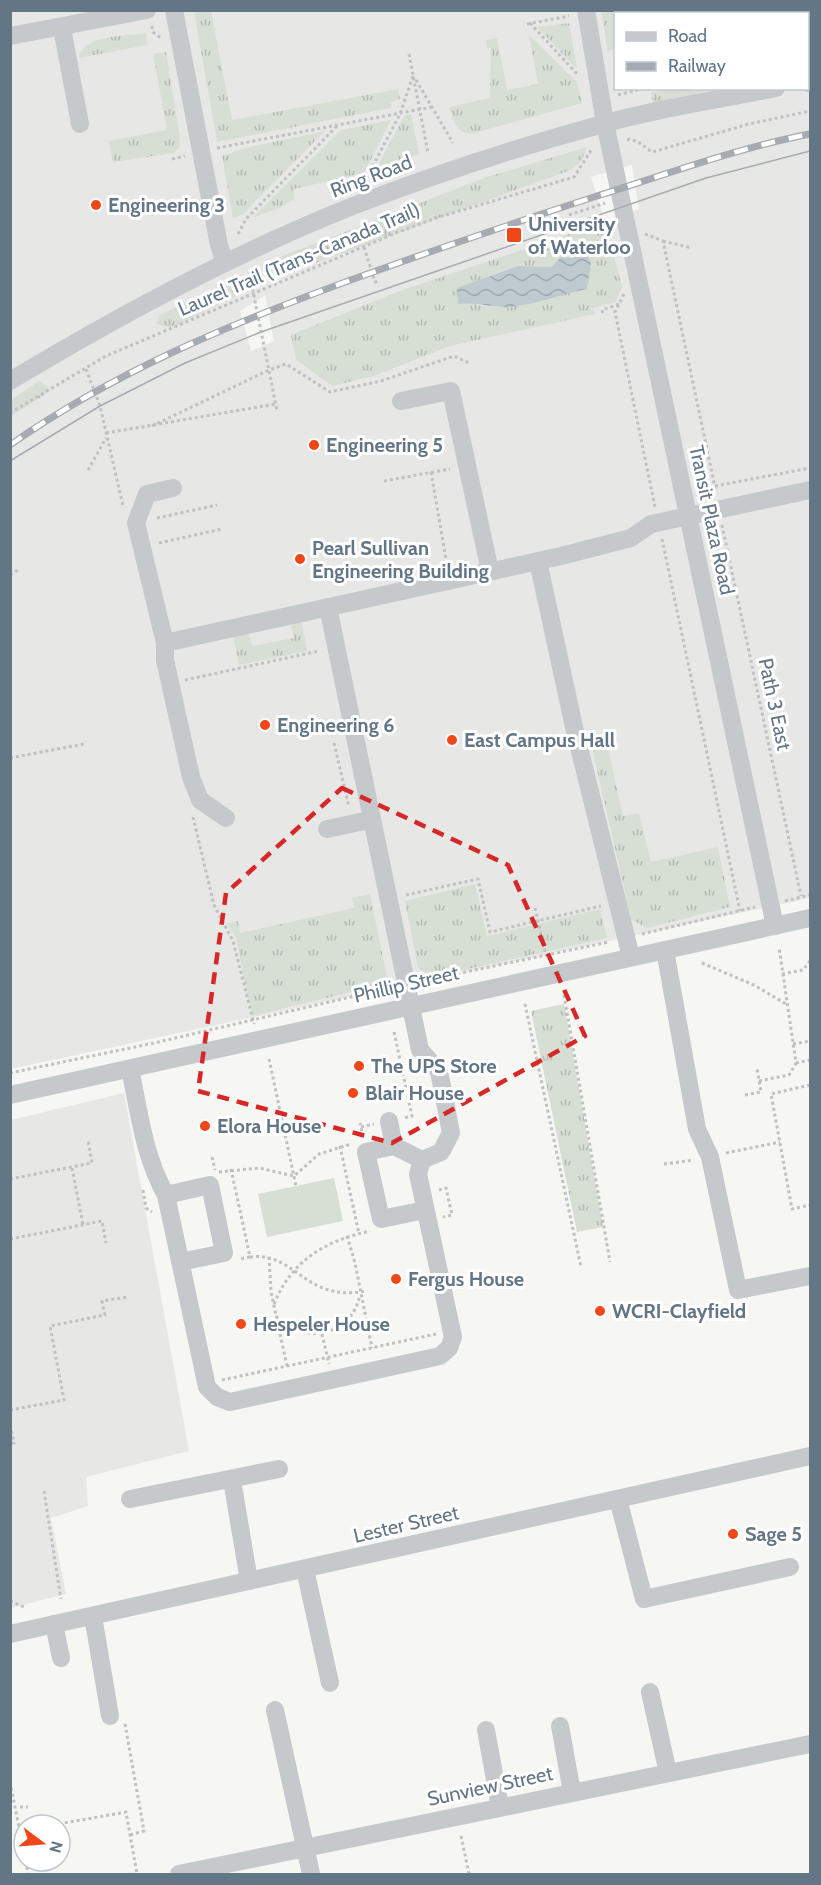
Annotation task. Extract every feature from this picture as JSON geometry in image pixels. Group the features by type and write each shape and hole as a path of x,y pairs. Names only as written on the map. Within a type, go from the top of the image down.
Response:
{"street":[{"path":"10,36 62,28 147,10"},
{"path":"174,10 219,245 225,262"},
{"name":"Transit Plaza Road","path":"586,12 605,123 775,926"},
{"path":"62,28 80,124"},
{"name":"Ring Road","path":"10,381 96,329 225,262 352,206 431,177 605,123 766,90"},
{"path":"401,400 451,391 490,571"},
{"path":"173,488 147,494 136,523 165,643 165,660 188,769 200,800 226,818"},
{"path":"165,643 538,561 631,538 651,524 810,490"},
{"path":"538,561 574,727 631,957"},
{"path":"328,607 362,821 387,900 420,1050 439,1071 450,1123 447,1143 432,1158 422,1160 394,1146 366,1152 381,1219 425,1210"},
{"path":"327,829 362,821"},
{"name":"Phillip Street","path":"10,1095 810,918"},
{"path":"665,950 697,1129 710,1157 738,1290 810,1276"},
{"path":"130,1069 149,1157 155,1177 166,1195 207,1387 223,1400 241,1400 440,1356 445,1353 453,1337 418,1174 422,1160"},
{"path":"389,1121 394,1146"},
{"path":"166,1195 210,1185 214,1203 224,1252 180,1262"},
{"name":"Lester Street","path":"10,1634 810,1456"},
{"path":"130,1499 279,1469"},
{"path":"232,1480 249,1581"},
{"path":"618,1499 644,1599 790,1567"},
{"path":"305,1569 330,1683"},
{"path":"93,1616 110,1716"},
{"path":"54,1624 61,1658"},
{"path":"650,1692 668,1773"},
{"path":"275,1710 311,1875"},
{"path":"560,1726 573,1792"},
{"path":"486,1730 500,1807"},
{"name":"Sunview Street","path":"179,1875 810,1744"}],"path":[{"path":"584,82 528,24 586,12"},
{"path":"409,54 428,153"},
{"path":"413,76 453,143"},
{"path":"367,177 400,114 413,76"},
{"path":"612,98 640,90"},
{"path":"209,150 432,107"},
{"path":"620,141 630,138 652,152 749,124 810,111"},
{"path":"238,234 246,219 339,125"},
{"path":"591,142 596,147 595,158"},
{"name":"Laurel Trail (Trans-Canada Trail)","path":"10,413 106,356 364,247 436,218 574,177 596,147"},
{"path":"172,159 186,156"},
{"path":"569,215 605,203"},
{"path":"640,230 663,241 692,248"},
{"path":"663,241 717,498"},
{"path":"364,247 375,282 379,281"},
{"path":"250,278 277,411"},
{"path":"626,287 621,304 615,312 655,509"},
{"path":"603,313 602,310 621,304"},
{"path":"152,426 286,364 330,392 381,381 454,356 470,363"},
{"path":"86,369 100,406 106,435 88,470"},
{"path":"106,435 276,404"},
{"path":"384,481 468,465"},
{"path":"715,486 810,468"},
{"path":"431,472 450,579"},
{"path":"136,523 217,505"},
{"name":"Path 3 East","path":"720,517 801,896"},
{"path":"10,1073 154,1043 545,954 627,938 741,910 660,529"},
{"path":"142,546 222,530"},
{"path":"10,575 18,570"},
{"path":"170,683 336,648"},
{"path":"334,743 362,821"},
{"path":"10,758 84,744"},
{"path":"387,900 478,879 490,932 598,907"},
{"path":"789,900 810,895"},
{"path":"535,908 550,975"},
{"path":"759,1081 789,1075 796,1063 779,947"},
{"path":"782,974 803,970 810,962"},
{"path":"702,963 754,985 786,1004"},
{"path":"564,995 610,1262"},
{"path":"525,1004 581,1267"},
{"path":"394,1032 411,1113"},
{"path":"792,1044 810,1041"},
{"path":"269,1059 296,1186"},
{"path":"796,1063 810,1060"},
{"path":"746,1095 761,1092 757,1069"},
{"path":"810,1085 771,1094 792,1209 810,1205"},
{"path":"294,1176 319,1154 355,1143 362,1132 360,1123"},
{"path":"10,1179 92,1163 88,1140"},
{"path":"750,1148 780,1142"},
{"path":"340,1146 358,1234"},
{"path":"212,1157 215,1173 231,1169 259,1168 294,1176"},
{"path":"72,1167 83,1225"},
{"path":"231,1169 250,1257"},
{"path":"10,1239 102,1221 106,1243"},
{"path":"274,1304 293,1270 318,1249 347,1236 372,1348"},
{"path":"238,1260 250,1257 269,1257 293,1270 309,1283 329,1291 366,1291"},
{"path":"269,1257 274,1304 287,1366"},
{"path":"270,1312 301,1333 322,1334 332,1331 348,1320 354,1311 360,1292"},
{"path":"10,1410 64,1400 50,1326 105,1315 102,1302 128,1297"},
{"path":"218,1381 442,1332"},
{"path":"322,1334 330,1372"},
{"path":"10,1425 14,1443 10,1444"},
{"path":"44,1491 61,1599"},
{"path":"10,1601 24,1607"},
{"path":"110,1716 125,1720 144,1831 130,1835"},
{"path":"10,1782 16,1813"},
{"path":"20,1807 28,1807"},
{"path":"72,1821 126,1812 136,1875"},
{"path":"461,1836 469,1875"}],"highlighted area":[{"path":"342,788 508,865 585,1036 392,1143 198,1091 226,893"}],"shaded area":[{"path":"10,11 810,11 810,898 11,1069","holes":["632,165 639,209 605,222 591,177","265,295 274,341 251,351 240,311"]},
{"path":"124,1093 189,1451 86,1477 88,1506 51,1518 66,1594 11,1608 11,1120"}],"green space":[{"path":"194,11 211,11 232,120 398,89 400,99 391,102 391,108 217,142"},
{"path":"601,11 624,11 614,12 614,49 608,51"},
{"path":"569,23 577,69 537,27"},
{"path":"146,33 147,45 79,58 82,50 96,41"},
{"path":"529,35 577,82 582,103 471,134 462,131 454,121 449,107 490,98 491,48 487,48 486,40 497,38 507,90 538,84"},
{"path":"166,52 180,138 179,148 174,153 113,162 109,141 167,130 153,54"},
{"path":"664,90 712,90 653,103 651,92"},
{"path":"411,114 419,154 375,171 404,116"},
{"path":"391,120 364,173 294,189 294,199 280,208 253,217 341,130"},
{"path":"325,131 242,215 233,218 222,156 249,147"},
{"path":"587,147 582,160 571,170 266,281 262,264 487,177"},
{"path":"605,222 622,287 616,302 593,308 595,314 450,346 374,376 332,386 296,360 291,335 397,292","holes":["561,257 573,258 587,289 512,306 483,306 471,302 518,266 551,267"]},
{"path":"240,276 245,292 171,328 157,324 158,316"},
{"path":"39,381 49,388 46,394 11,416 11,400"},
{"path":"297,622 302,623 307,651 239,665 233,635 248,632 252,646 294,638 291,625"},
{"path":"605,735 623,816 639,813 651,862 718,847 730,907 647,928 631,919 590,739"},
{"path":"475,884 487,936 600,909 607,938 432,977 418,968 405,901"},
{"path":"370,894 388,983 252,1016 236,938 227,923 238,921 240,933 354,908 352,898"},
{"path":"564,1004 603,1227 577,1232 531,1011"},
{"path":"334,1178 343,1221 267,1237 258,1194"}],"water":[{"path":"583,249 591,262 587,289 535,303 514,306 458,304 457,288 518,266 551,267 561,257 573,258"}],"tram line":[{"path":"10,461 100,406 185,363 261,332 706,178 810,151"},
{"path":"350,281 599,196"}],"railway":[{"path":"10,445 91,394 132,372 259,315 441,248 597,196 729,154 810,134"}],"place":[{"name":"Engineering 3","path":"96,205"},
{"name":"University of Waterloo","path":"514,235"},
{"name":"Engineering 5","path":"314,445"},
{"name":"Pearl Sullivan Engineering Building","path":"300,559"},
{"name":"Engineering 6","path":"265,725"},
{"name":"East Campus Hall","path":"452,740"},
{"name":"The UPS Store","path":"359,1066"},
{"name":"Blair House","path":"353,1093"},
{"name":"Elora House","path":"205,1126"},
{"name":"Fergus House","path":"396,1279"},
{"name":"WCRI-Clayfield","path":"600,1311"},
{"name":"Hespeler House","path":"241,1324"},
{"name":"Sage 5","path":"733,1534"}]}
